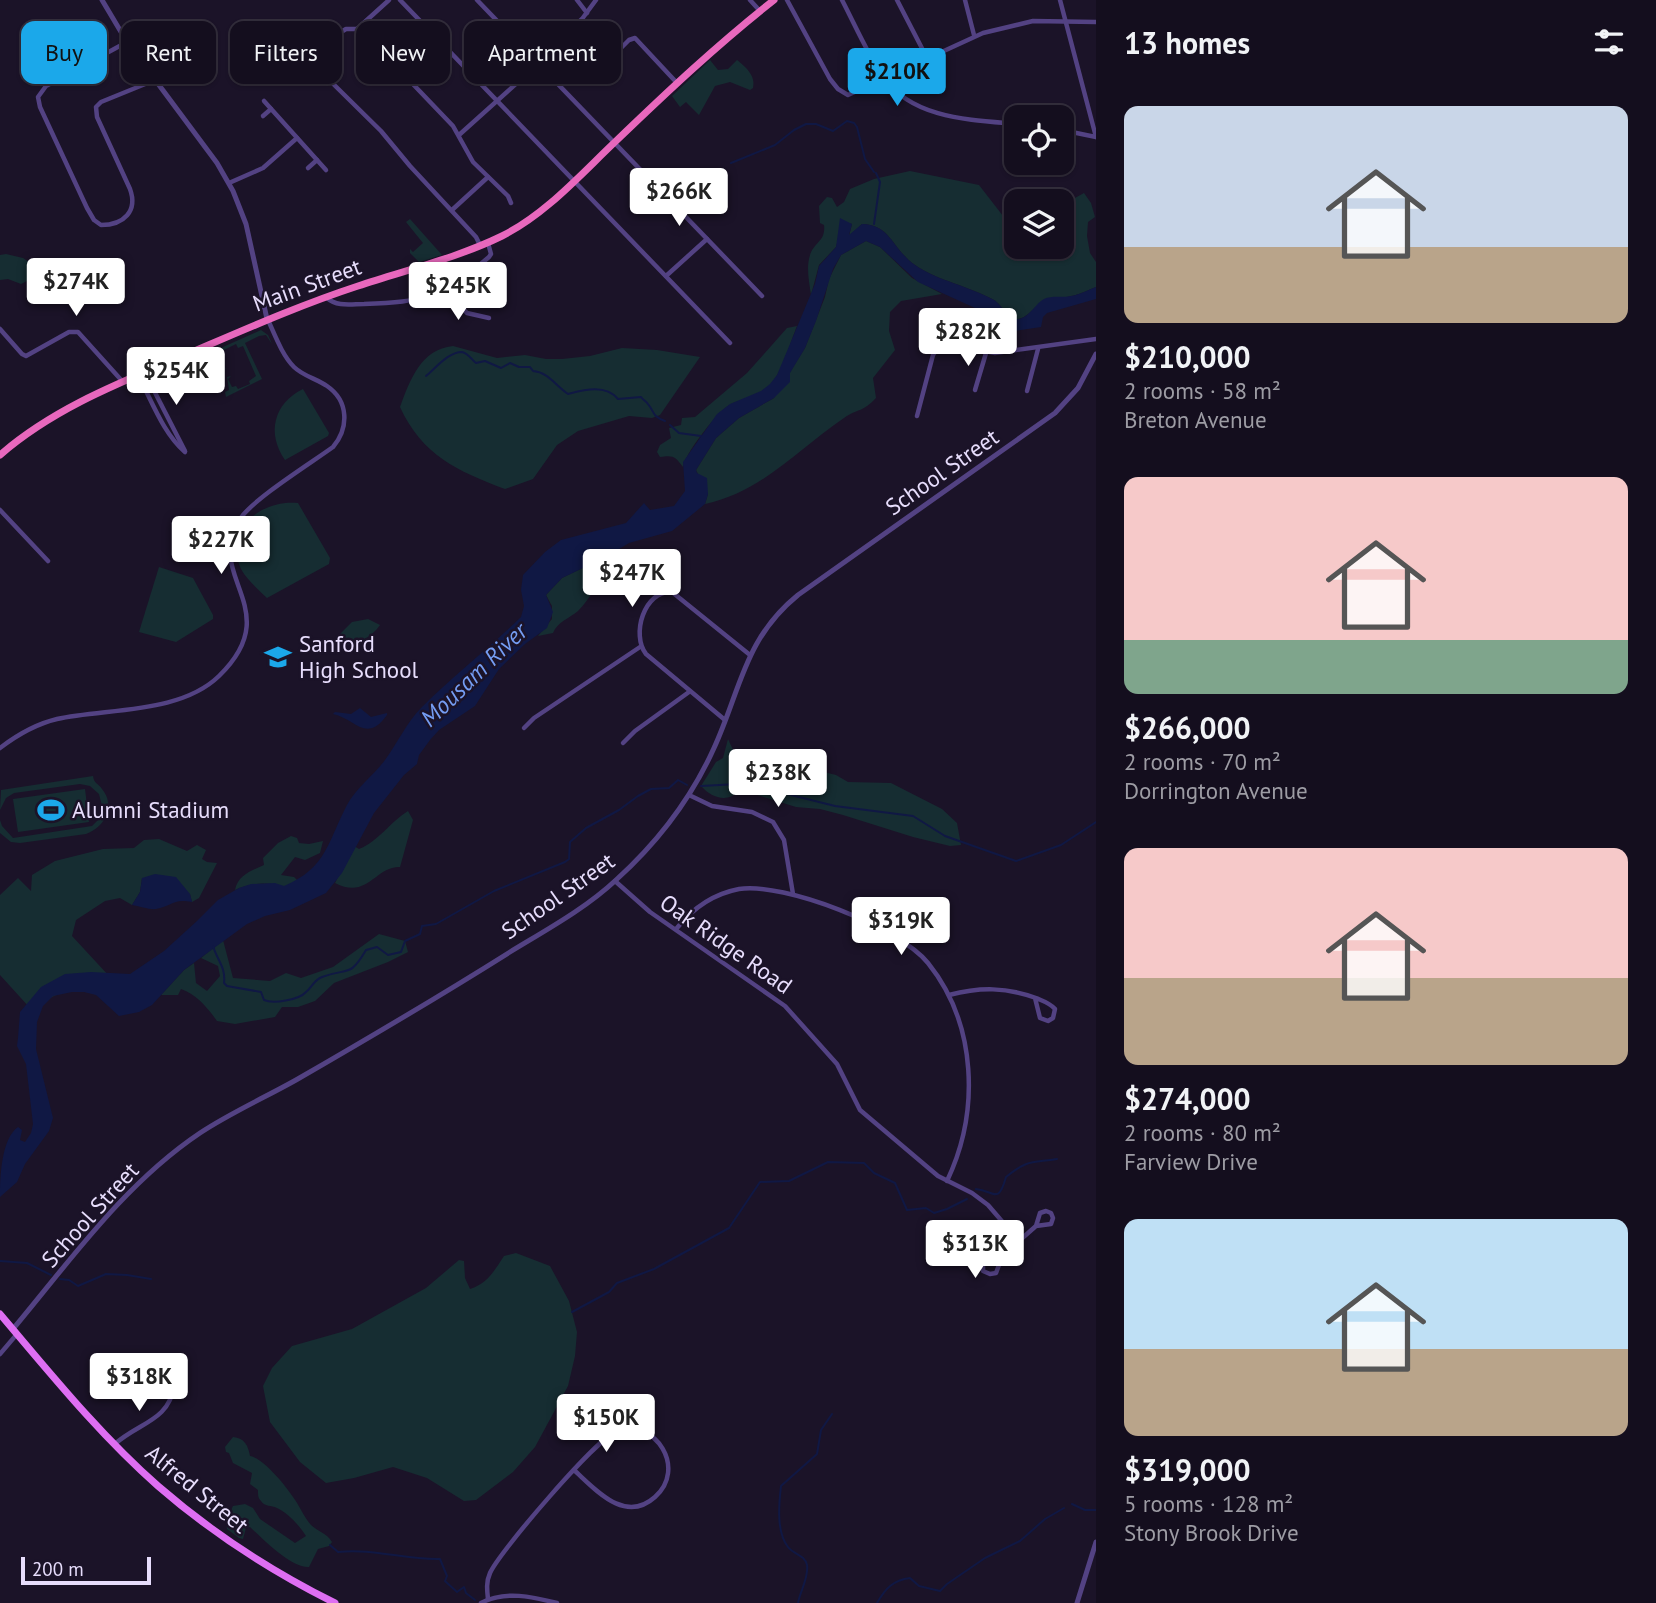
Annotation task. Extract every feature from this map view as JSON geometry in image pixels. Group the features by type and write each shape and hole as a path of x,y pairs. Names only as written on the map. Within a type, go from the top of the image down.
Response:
{"highway":[{"name":"Main Street","path":"0,455 38,426 68,408 123,382 267,319 484,244 534,216 677,83 774,0"}],"main road":[{"name":"Alfred Street","path":"0,1314 115,1444 158,1486 228,1542 335,1603"}],"street":[{"path":"102,0 121,32"},
{"path":"366,21 389,0"},
{"path":"400,0 730,343"},
{"path":"477,0 497,21"},
{"path":"577,0 587,13"},
{"path":"579,21 596,0"},
{"path":"750,0 760,11"},
{"path":"787,0 830,79 838,89 848,95 974,35 1033,21 1096,22"},
{"path":"842,0 885,79 907,100 925,109 965,119 1004,123"},
{"path":"897,0 927,58"},
{"path":"965,0 974,35"},
{"path":"1060,0 1096,137 1074,132"},
{"path":"326,297 339,304 404,303 433,296 446,290 491,254 381,131 316,69 313,62 333,37 346,29 356,29"},
{"path":"621,48 635,38 677,83"},
{"path":"121,45 46,86 38,97 40,107 87,208 94,220 101,225 112,224 128,216 133,200 97,117 96,107 101,102 145,84"},
{"path":"0,748 17,736 57,719 164,703 189,696 213,681 236,656 246,637 248,624 231,558 234,532 249,508 333,447 342,433 345,416 341,401 331,389 297,370 288,360 267,319 247,230 229,183 158,84"},
{"path":"413,84 453,126 470,159 508,196 511,203"},
{"path":"459,135 516,84"},
{"path":"558,84 762,296"},
{"path":"264,101 326,170"},
{"path":"262,116 271,109"},
{"path":"229,183 263,167 297,138"},
{"path":"308,168 317,160"},
{"path":"452,210 488,177"},
{"path":"666,276 706,239"},
{"path":"446,290 467,313 489,318"},
{"path":"0,329 26,356 69,332 78,332 123,382"},
{"path":"917,416 933,355 939,346 946,344 986,353 1038,349 1096,339"},
{"path":"1027,391 1038,349"},
{"path":"975,390 986,353"},
{"name":"School Street","path":"15,1332 106,1217 132,1189 198,1135 419,1009 580,908 615,881 655,842 689,795 726,720 750,655 775,615 798,595 1055,413 1078,388 1095,357"},
{"path":"141,374 185,452 166,428 141,374"},
{"path":"0,510 48,561"},
{"path":"726,720 640,647 639,629 645,611 658,595 669,591 683,598 750,655"},
{"path":"524,728 534,718 640,647"},
{"path":"623,743 635,731 690,692"},
{"path":"689,795 712,806 752,812 773,822 784,840 793,894"},
{"name":"Oak Ridge Road","path":"615,881 634,900 785,1006 837,1063 860,1110 929,1169 988,1205 1019,1241"},
{"path":"677,928 699,906 728,892 757,888 793,894 845,913 900,940 928,963 949,995 965,1038 969,1075 959,1151 947,1181"},
{"path":"949,995 989,988 1035,998 1053,1006 1053,1018 1048,1021 1040,1018 1035,998"},
{"path":"1002,1257 985,1260 983,1271 990,1275 996,1273 1002,1257 1036,1226"},
{"path":"0,1354 15,1332"},
{"path":"115,1444 165,1409 171,1401 174,1386"},
{"path":"488,1599 488,1579 496,1562 574,1470 606,1436 625,1429 638,1429 656,1439 665,1451 669,1466 666,1483 656,1496 631,1507 610,1501 574,1470"},
{"path":"1077,1603 1096,1542"},
{"path":"481,1603 488,1599 523,1596 557,1603"}],"green space":[{"path":"710,60 718,70 728,69 737,60 752,76 754,84 750,90 730,82 715,86 699,115 686,102 680,107 672,96"},
{"path":"910,171 979,185 1004,217 1004,259 1074,259 1074,198 1084,193 1091,203 1095,217 1088,222 1087,236 1090,253 1096,262 1096,287 1047,300 1024,317 1014,319 994,300 915,265 885,233 872,225 862,224 849,236 852,224 846,222 836,247 819,265 811,295 809,260 824,230 824,225 820,223 819,206 827,197 832,198 837,207 844,202 850,189 874,179"},
{"path":"410,219 442,255 419,262 410,253 410,249 413,252 423,243 406,222"},
{"path":"866,241 880,247 912,278 942,294 901,301 890,312 889,331 895,350 873,378 876,398 871,403 827,430 762,480 725,498 705,504 708,494 696,470 716,438 739,418 774,398 805,348 825,297 829,279 841,255"},
{"path":"0,255 23,258 38,268 53,270 69,277 71,283 44,301 37,286 29,280 21,284 8,279 0,280"},
{"path":"797,326 782,366 766,389 726,408 695,443 683,467 673,457 660,457 657,452 660,445 671,438 669,428 681,425 682,418 695,417 747,373 787,328"},
{"path":"261,330 268,335 272,344 266,335 245,343 262,379 226,397 225,392 229,390 227,377 231,376 228,379 232,387 236,386 238,389 250,384 249,381 256,376 243,346 238,348 236,344 220,352 224,362 221,364 224,369 227,368 224,370 214,351"},
{"path":"453,346 497,358 525,355 562,359 622,348 700,357 660,415 652,418 629,416 578,431 557,445 533,479 505,489 456,468 430,449 409,424 400,407 408,386 425,359 442,348"},
{"path":"303,389 329,433 285,460 276,439 276,420 285,402"},
{"path":"284,503 298,503 330,558 329,564 267,598 241,569 237,542 241,530 259,512"},
{"path":"613,553 584,605 553,633 538,636 552,619 552,606 546,595 562,578"},
{"path":"159,567 193,578 213,615 213,619 176,642 139,632"},
{"path":"368,619 380,625 364,639 344,645 331,643 352,622"},
{"path":"728,739 734,752 739,791 730,797 720,798 701,786 716,762 723,758"},
{"path":"750,759 756,770 766,772 779,766 795,765 836,775 848,782 891,783 942,809 957,823 961,845 950,846 913,837 843,815 796,807 754,794 749,790 746,760"},
{"path":"93,776 106,796 108,809 103,821 93,831 20,843 11,842 0,833 0,820 13,838 92,826 99,819 102,806 99,794 90,786 80,784 14,793 6,798 0,810 1,790"},
{"name":"Alumni Stadium","path":"85,789 89,822 18,832 13,799"},
{"path":"408,811 413,820 400,867 384,871 356,888 335,883 354,846 359,849 366,846"},
{"path":"291,836 297,838 299,843 323,841 320,853 305,860 295,857 281,875 294,877 298,881 284,887 259,884 235,890 242,877 264,865 263,858 278,843"},
{"path":"159,839 187,851 197,845 206,850 202,859 217,863 199,898 192,902 190,894 142,878 140,892 132,905 120,898 105,901 76,920 72,936 121,989 82,982 30,1008 0,975 0,895 18,878 31,891 32,875 55,861 103,849 134,848 144,840"},
{"path":"379,934 405,941 408,952 334,983 315,1001 298,1007 282,1007 275,1017 235,1024 217,1021 201,1002 181,989 178,995 161,995 194,963 196,983 207,991 220,976 218,966 201,958 223,940 233,978 270,981 286,973 301,978 333,967"},
{"path":"516,1253 550,1266 569,1301 577,1332 568,1386 535,1447 513,1472 476,1500 464,1501 427,1478 393,1467 326,1483 300,1462 270,1422 263,1386 272,1368 292,1346 352,1329 426,1288 459,1260 464,1261 465,1278 470,1289 490,1276 504,1256"},
{"path":"233,1437 243,1441 250,1456 274,1473 311,1525 332,1542 329,1546 318,1549 309,1567 286,1558 250,1527 246,1528 243,1539 227,1529 226,1520 233,1506 245,1504 253,1508 260,1519 295,1543 306,1536 285,1513 260,1500 258,1490 250,1484 252,1473 233,1463 226,1452 225,1447"}],"water":[{"name":"Mousam River","path":"840,218 852,224 849,235 862,224 872,225 885,233 915,265 994,300 1014,319 1025,316 1047,298 1074,295 1096,287 1096,299 1047,313 1043,317 1041,327 1007,332 975,308 918,282 880,247 866,241 841,255 833,269 805,348 790,373 790,382 774,398 739,418 716,438 696,470 707,478 708,494 705,504 672,531 629,543 562,578 546,595 553,612 547,628 525,644 499,669 475,706 439,730 430,740 419,755 417,764 404,775 374,813 342,873 326,893 290,910 247,924 184,970 152,1005 139,1012 119,1016 96,995 84,992 53,996 43,1006 37,1022 36,1049 53,1118 49,1131 25,1164 17,1182 0,1197 0,1180 8,1140 18,1127 22,1130 20,1140 25,1142 33,1124 26,1064 17,1046 20,1012 41,987 65,974 130,974 164,951 218,900 251,884 275,883 284,886 309,871 324,852 351,799 385,760 417,713 521,617 524,606 521,590 523,575 545,552 561,540 626,523 644,503 650,510 674,506 685,491 683,462 717,414 730,404 761,391 777,375 815,284 819,266 836,247"},
{"path":"360,708 371,717 387,715 373,728 367,729 333,714 351,714"},
{"path":"155,874 176,877 190,894 192,902 176,902 154,909 132,905 140,892 142,878"}],"waterway":[{"path":"731,163 775,145 806,124 816,124 833,131 847,121 857,127 865,159 874,172"},
{"path":"874,224 880,182 876,173"},
{"path":"426,376 447,357 462,352 476,363 485,361 501,368 510,363 519,367 530,367 548,377 568,394 594,389 607,391 618,399 641,397 656,416 665,421"},
{"path":"670,425 679,433 701,436"},
{"path":"213,946 227,986 261,992 264,1000 273,1002 298,997 319,978 351,969 366,950 377,947 388,955 401,952 405,941 420,934 422,926 436,924 494,891 565,862 569,859 570,842 586,828 638,796 651,789 669,788 678,780 687,785"},
{"path":"701,786 738,784"},
{"path":"747,784 835,806 913,816 945,836 1016,861 1061,845 1096,822"},
{"path":"976,1189 998,1194 1006,1177 1020,1167 1057,1159"},
{"path":"572,1312 609,1292 617,1283 654,1269 729,1228 760,1182 789,1181 828,1162 864,1163 874,1173 895,1183 907,1210 926,1208 934,1213 967,1199"},
{"path":"0,1261 27,1263 51,1275"},
{"path":"60,1279 69,1280 78,1286 106,1274 151,1279"},
{"path":"798,1603 807,1575 807,1565 784,1541 779,1517 781,1486 817,1454 821,1430 832,1414"},
{"path":"1072,1504 1085,1510 1096,1510"},
{"path":"877,1603 890,1586 904,1579 910,1578 919,1586 940,1591 985,1558 1020,1541 1045,1519 1064,1508"},
{"path":"330,1545 338,1552 440,1559 447,1576 445,1581 457,1592 464,1587 466,1593 475,1600"}],"place":[{"name":"Sanford High School","path":"278,657"},
{"name":"Alumni Stadium","path":"51,810"}]}
